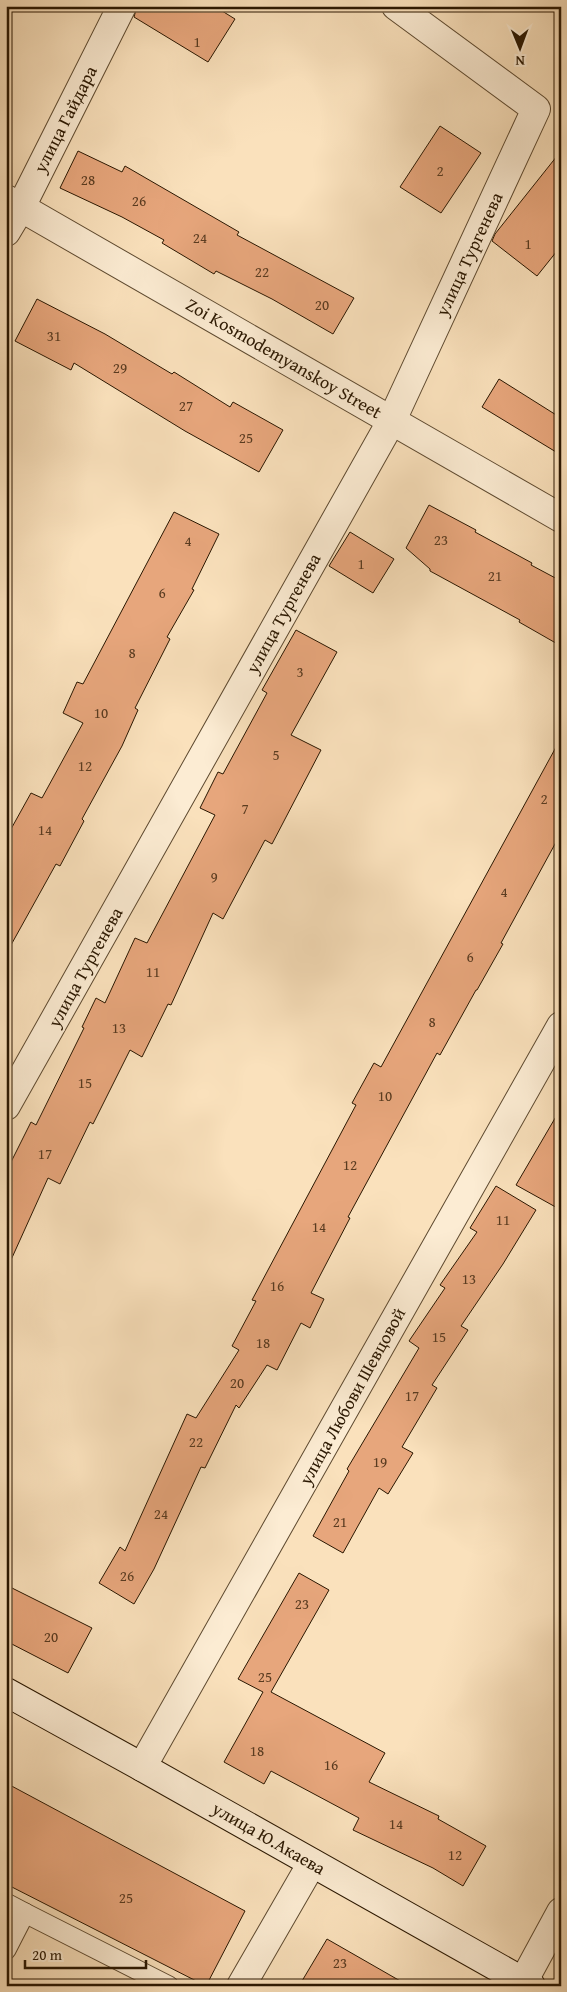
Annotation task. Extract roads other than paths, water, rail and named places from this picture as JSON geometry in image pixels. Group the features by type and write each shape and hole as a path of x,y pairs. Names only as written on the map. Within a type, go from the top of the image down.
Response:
{"street":[{"name":"улица Гайдара","path":"6,232 13,203 122,6"},
{"name":"улица Тургенева","path":"6,1106 392,420 536,109 396,6"},
{"name":"Zoi Kosmodemyanskoy Street","path":"13,203 561,518"},
{"name":"улица Любови Шевцовой","path":"142,1766 561,1026"},
{"name":"улица Ю.Акаева","path":"6,1692 142,1766 527,1984"},
{"path":"241,1986 312,1863"},
{"path":"527,1984 561,1912"}],"lane":[{"path":"6,1903 169,1986"},
{"path":"6,1950 25,1913"}]}
